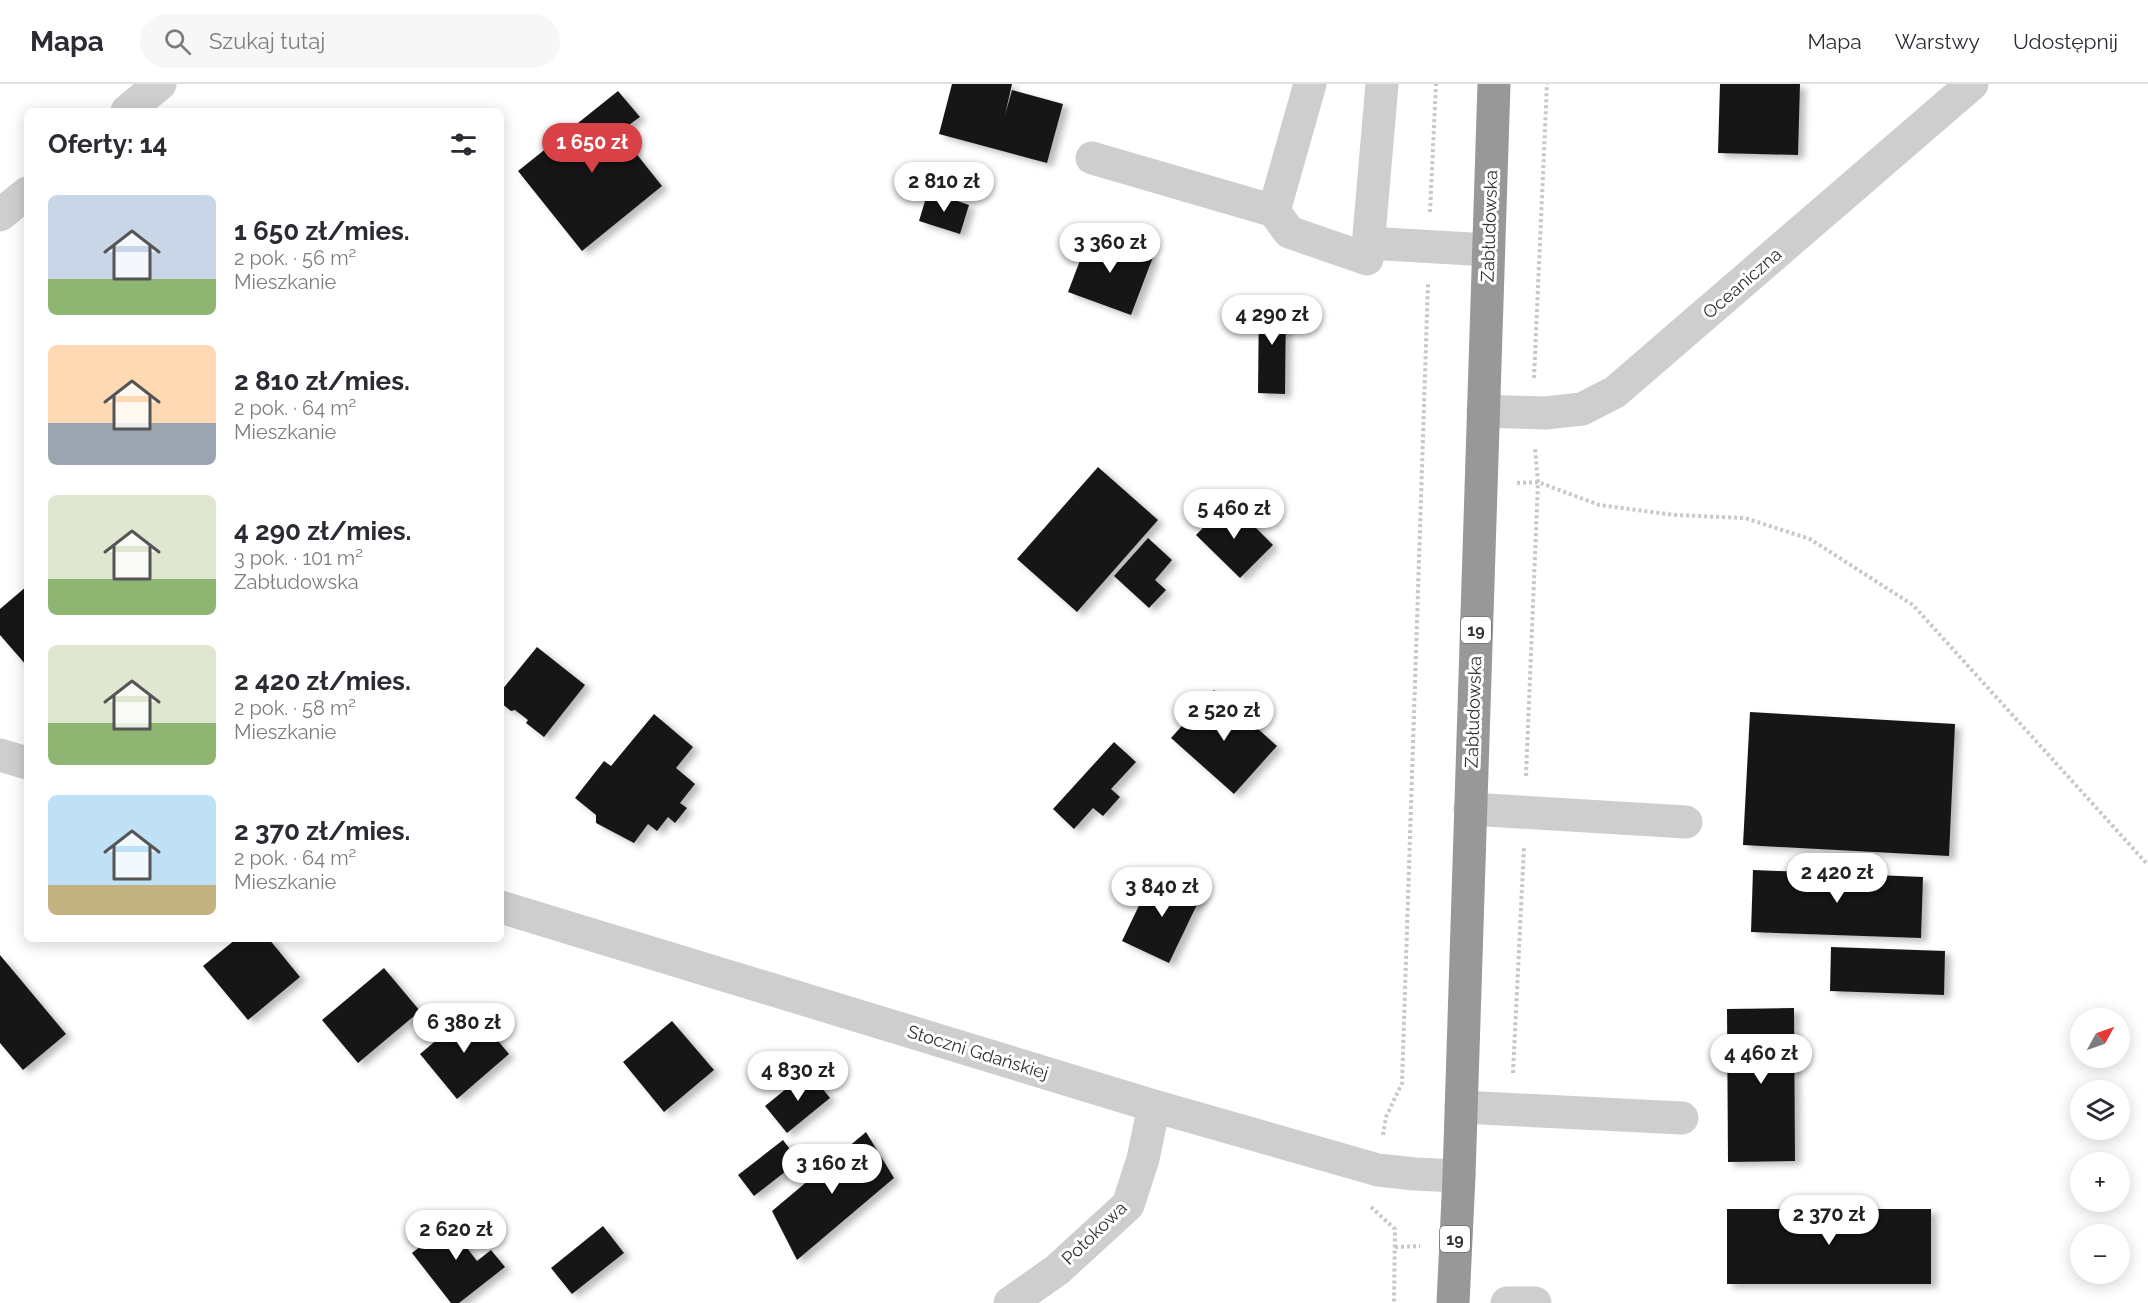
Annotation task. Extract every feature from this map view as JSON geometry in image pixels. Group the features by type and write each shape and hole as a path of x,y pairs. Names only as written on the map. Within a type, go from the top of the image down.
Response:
{"highway":[{"name":"Zabłudowska","path":"1453,1303 1494,84"}],"street":[{"path":"131,108 160,84"},
{"path":"1274,211 1310,84"},
{"path":"1092,158 1274,211 1289,232 1366,259 1382,84"},
{"name":"Oceaniczna","path":"1483,411 1533,413 1582,409 1615,392 1972,84"},
{"path":"0,215 24,195"},
{"path":"1368,243 1488,250"},
{"path":"0,755 24,763"},
{"path":"1470,809 1686,822"},
{"name":"Stoczni Gdańskiej","path":"504,908 1154,1106 1378,1170 1459,1176"},
{"name":"Potokowa","path":"1010,1303 1056,1269 1128,1205 1143,1159 1154,1106"},
{"path":"1461,1107 1682,1118"},
{"path":"1507,1303 1535,1303"}],"path":[{"path":"1394,1303 1395,1229 1371,1206 1386,1117 1402,1083 1436,84"},
{"path":"1511,1109 1538,482 1533,413 1547,84"},
{"path":"1481,483 1538,482 1599,505 1675,515 1744,518 1810,539 1913,605 2148,865"}],"building":[{"path":"952,84 1012,84 1005,115 1012,90 1063,104 1047,163 939,134"},
{"path":"1720,84 1800,84 1798,155 1718,153"},
{"path":"618,91 640,117 619,132 662,186 582,251 518,171"},
{"path":"928,191 969,205 960,234 919,221"},
{"path":"1090,234 1153,257 1131,315 1068,292"},
{"path":"1259,299 1286,300 1285,394 1258,393"},
{"path":"1098,467 1158,520 1077,612 1017,559"},
{"path":"1229,501 1273,545 1240,578 1196,535"},
{"path":"1148,538 1172,560 1155,580 1166,590 1149,608 1114,576"},
{"path":"24,589 24,663 0,635 0,609"},
{"path":"537,647 585,685 544,737 526,723 528,720 504,705 504,687"},
{"path":"1214,690 1277,746 1234,794 1171,738"},
{"path":"1750,712 1955,724 1949,856 1743,845"},
{"path":"654,714 693,747 676,768 695,784 680,803 687,808 675,823 668,817 657,831 648,824 634,843 596,823 596,815 575,798 604,761 611,766"},
{"path":"1114,742 1136,762 1111,789 1120,797 1103,816 1093,808 1074,829 1053,809"},
{"path":"1753,870 1923,877 1921,938 1751,932"},
{"path":"1155,872 1202,894 1169,963 1122,941"},
{"path":"232,942 271,942 300,977 248,1020 203,966"},
{"path":"1831,947 1945,951 1944,995 1830,991"},
{"path":"0,955 66,1034 23,1070 0,1043"},
{"path":"384,968 420,1011 358,1063 322,1020"},
{"path":"1794,1008 1795,1161 1728,1162 1727,1009"},
{"path":"472,1010 509,1054 457,1099 420,1054"},
{"path":"672,1021 714,1070 664,1112 623,1062"},
{"path":"808,1071 830,1098 787,1133 765,1106"},
{"path":"866,1132 894,1178 797,1260 772,1211"},
{"path":"783,1140 799,1161 754,1196 738,1175"},
{"path":"1727,1209 1931,1209 1931,1284 1727,1284"},
{"path":"463,1213 477,1232 463,1243 477,1261 491,1250 505,1267 459,1303 451,1303 412,1253"},
{"path":"603,1226 624,1253 572,1294 551,1268"}]}
